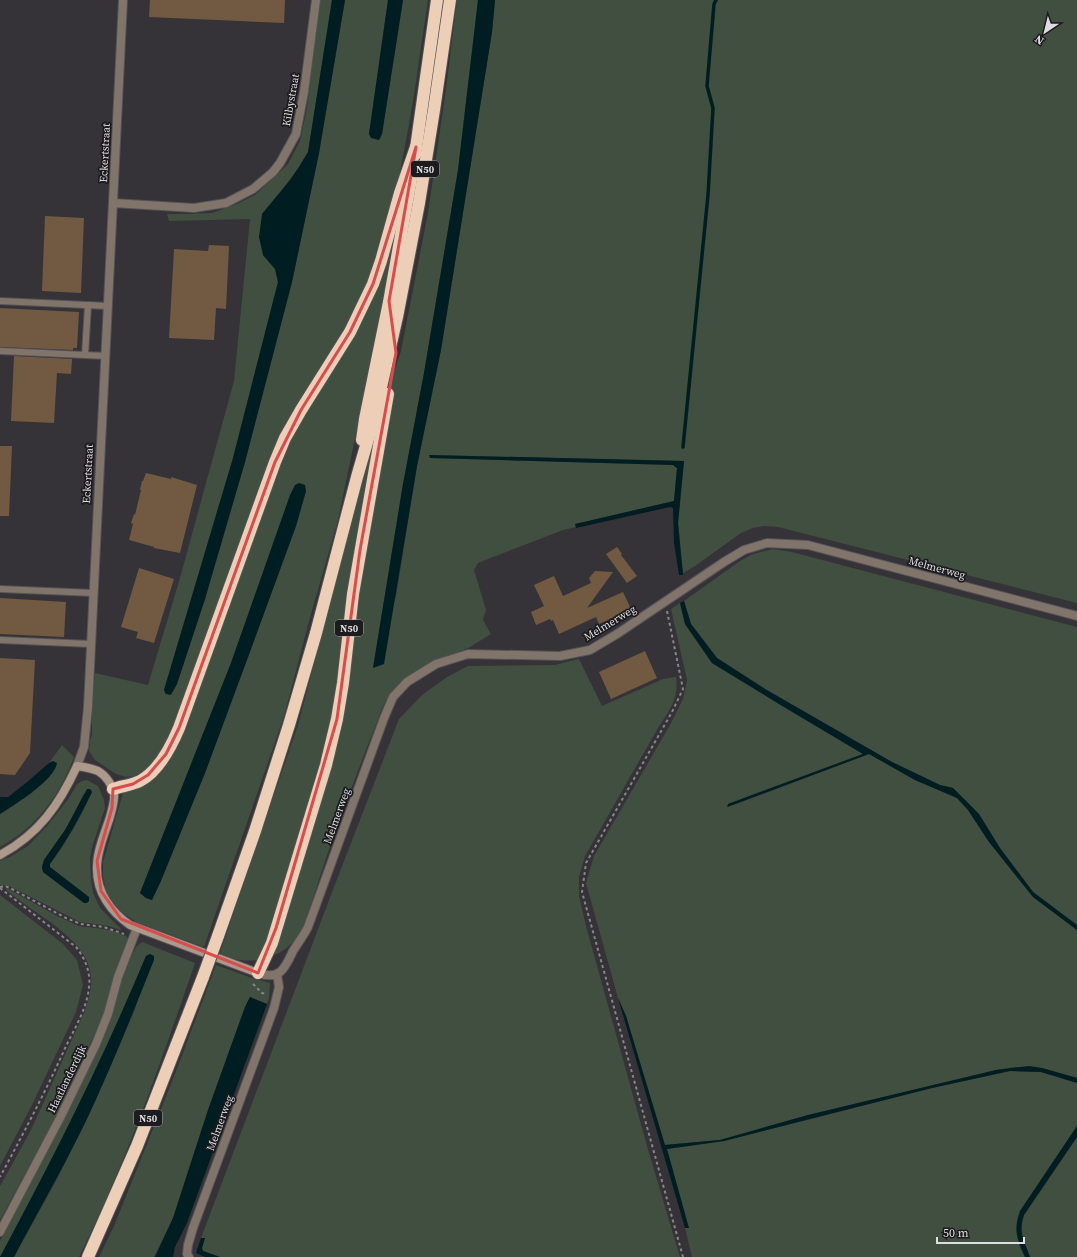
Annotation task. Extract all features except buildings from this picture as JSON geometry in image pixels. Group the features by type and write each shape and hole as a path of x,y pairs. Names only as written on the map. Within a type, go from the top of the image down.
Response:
{"highway":[{"name":"N50","path":"357,477 365,419 389,302 409,191 437,0"},
{"name":"N50","path":"88,1257 140,1138 218,936 257,823 316,633 374,418 394,336 428,152 450,0"},
{"name":"N50","path":"113,789 133,784 148,775 166,754 179,728 275,462 285,438 301,410 350,332 370,289 381,260 400,193 416,147"},
{"name":"N50","path":"258,973 267,954 276,928 326,765 336,725 343,683 352,601 360,550 396,353 394,336"}],"street":[{"name":"Eckertstraat","path":"77,766 84,747 88,707 123,0"},
{"name":"Kilbystraat","path":"114,203 194,208 226,203 252,189 272,172 280,163 296,134 304,92 316,0"},
{"name":"Melmerweg","path":"189,1257 187,1254 188,1246 193,1228 274,1008 279,987 277,974 286,968 294,950 308,927 384,718 393,697 407,682 436,664 468,654 560,656 590,650 724,562 744,550 767,543 808,545 1077,616"},
{"path":"0,855 35,831 63,795 77,766 92,769 101,773 108,780 113,789 114,798 112,808 96,868 98,883 113,912 121,919 137,928 258,973 265,975 277,974"},
{"name":"Haatlanderdijk","path":"0,1232 60,1118 96,1044 108,1014 118,977 137,928"}],"lane":[{"path":"0,301 108,306"},
{"path":"85,355 88,305"},
{"path":"0,351 106,356"},
{"path":"0,589 93,593"},
{"path":"0,640 91,644"}],"path":[{"path":"665,602 683,689 672,712 586,863 582,892 683,1257"},
{"path":"0,888 76,947 82,954 85,962 89,985 83,1010 68,1044 29,1123 0,1177"}],"highlighted area":[{"path":"416,147 389,301 396,353 360,550 337,719 276,928 258,973 121,919 101,891 97,861 112,808 113,789 133,784 148,775 166,754 179,728 275,462 301,410 350,332 373,284"}],"green space":[{"path":"319,0 332,0 308,152 281,192 262,214 263,255 275,269 278,282 233,458 164,690 166,694 170,694 177,684 205,599 245,462 292,282 319,153 345,0 388,0 369,134 379,140 382,134 403,0 428,0 413,102 397,189 375,265 354,314 339,341 281,432 266,469 186,700 164,750 146,771 134,776 126,777 116,774 95,760 89,751 92,735 92,707 95,673 148,685 180,578 234,381 250,219 169,221 167,214 212,213 237,204 255,195 288,164 300,141 307,108"},
{"path":"457,0 478,0 458,170 424,373 403,484 373,668 396,596 417,466 441,350 492,32 495,0 1077,0 1077,603 778,527 764,526 753,528 741,533 683,573 678,523 684,461 430,455 430,458 673,465 677,468 674,501 576,524 576,527 563,530 478,563 474,570 486,610 483,620 491,634 470,647 414,672 401,681 386,700 336,828 303,928 291,944 275,955 256,960 235,959 220,953 298,725 381,409 401,351 428,213"},
{"path":"406,194 338,520 284,716 204,947 136,922 119,910 107,895 103,876 103,862 123,793 154,777 285,446 353,332","holes":["295,485 306,491 296,526 205,773 152,900 146,898 140,893 231,663"]},
{"path":"773,549 792,552 1077,627 1077,925 1033,892 999,847 979,814 953,788 940,785 892,762 765,689 717,658 691,624 684,601 740,561 753,554"},
{"path":"680,603 685,624 712,663 863,754 754,794 729,804 728,807 869,754 915,780 957,798 968,810 989,842 1033,897 1077,930 1077,1078 1042,1068 1015,1067 996,1070 808,1115 720,1140 664,1145 626,1016 618,998 586,883 594,856 670,725 683,699 687,680 671,609"},
{"path":"579,659 602,706 663,679 676,677 677,684 673,704 585,856 579,877 579,896 647,1146 680,1257 220,1257 203,1251 202,1248 205,1238 201,1238 399,719 422,695 447,677 468,666 555,665"},
{"path":"62,745 74,757 62,784 46,809 36,820 13,839 0,847 0,814 32,793 54,761 49,763"},
{"path":"87,780 98,786 104,800 105,808 92,847 90,859 93,893 100,908 121,929 120,930 109,926 80,922 9,886 0,885 0,861 10,857 29,845 48,825 69,798 77,784","holes":["90,789 92,792 73,830 50,864 50,867 87,903 84,903 43,872 42,867 44,860 74,815 83,795"]},
{"path":"5,888 79,926 110,930 126,936 128,939 105,1012 56,1116 0,1220 0,1186 31,1130 83,1015 91,985 90,972 86,960 79,948 59,929 12,895"},
{"path":"0,895 63,944 77,960 83,985 76,1012 32,1105 0,1166"},
{"path":"142,942 195,963 142,1112 96,1221 79,1257 14,1257 57,1179 90,1113 135,1009 150,954 146,956 77,1108 0,1257 0,1241 66,1114 128,963 136,947"},
{"path":"216,965 270,983 267,1004 250,997 245,1007 208,1110 173,1218 154,1257 99,1257 114,1226 175,1074"},
{"path":"1010,1071 1041,1072 1077,1083 1077,1126 1020,1211 1019,1245 1025,1257 692,1257 685,1228 688,1228 667,1149 724,1141 932,1088"},
{"path":"1077,1137 1077,1257 1030,1257 1022,1232 1022,1221 1024,1215"}],"water":[{"path":"332,0 345,0 319,153 292,282 245,462 205,599 177,684 171,695 166,694 164,690 233,458 278,282 275,269 263,255 259,237 262,214 290,180 308,152"},
{"path":"388,0 403,0 382,134 379,140 371,138 369,134"},
{"path":"478,0 495,0 492,32 441,350 417,466 384,664 373,668 403,484 424,373 458,170"},
{"path":"429,455 684,461 678,523 683,575 679,575 674,543 673,508 670,507 576,528 575,524 674,501 677,468 673,465 430,458"},
{"path":"299,483 305,485 306,491 296,526 247,660 205,773 161,881 152,900 146,898 140,893 231,663 290,495 295,485"},
{"path":"684,601 691,624 717,658 765,689 892,762 940,785 953,788 979,814 1000,848 1033,892 1077,925 1077,930 1033,897 989,842 968,810 957,798 915,780 869,754 727,807 728,804 863,754 712,663 685,624 680,603"},
{"path":"53,761 57,763 55,770 42,784 15,805 0,814 0,797 8,797"},
{"path":"87,789 90,789 92,792 67,838 50,864 50,867 89,897 89,901 84,903 43,872 42,867 44,860 65,830"},
{"path":"150,954 154,956 154,960 94,1105 14,1257 0,1257 77,1108 146,956"},
{"path":"250,997 267,1004 187,1223 175,1247 173,1257 155,1257 173,1218 208,1110 245,1007"},
{"path":"618,998 626,1016 665,1145 720,1140 808,1115 996,1070 1029,1066 1042,1068 1077,1078 1077,1083 1041,1072 1010,1071 932,1088 724,1141 667,1149 689,1228 685,1228"},
{"path":"1077,1126 1077,1137 1024,1215 1022,1221 1022,1232 1030,1257 1025,1257 1016,1229 1020,1211"},
{"path":"201,1238 205,1238 202,1248 203,1251 220,1257 205,1257 196,1253"}],"waterway":[{"path":"683,447 708,195 713,108 707,86 714,4 716,0"}]}
